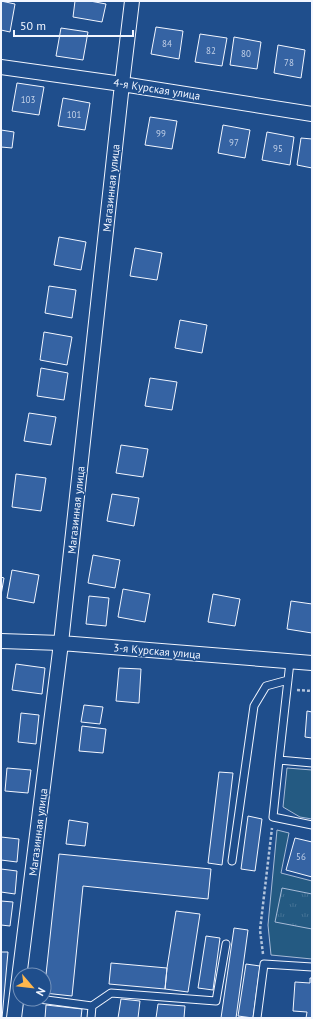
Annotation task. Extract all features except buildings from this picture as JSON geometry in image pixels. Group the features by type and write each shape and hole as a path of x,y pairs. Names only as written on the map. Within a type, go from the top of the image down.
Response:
{"street":[{"name":"Магазинная улица","path":"22,967 61,643 132,1"},
{"name":"4-я Курская улица","path":"1,67 122,84 312,114"},
{"name":"3-я Курская улица","path":"1,641 61,643 312,663"},
{"name":"Магазинная улица","path":"14,1018 16,1007"}],"lane":[{"path":"290,662 273,817 312,825"},
{"path":"232,861 254,706 266,686 288,680"},
{"path":"279,760 312,763"},
{"path":"52,1001 92,1006 111,992 216,1001 226,944"},
{"path":"257,1018 264,964 312,967"},
{"path":"91,1018 92,1006"}],"path":[{"path":"264,964 260,930 273,817"}],"green space":[{"path":"287,768 312,770 312,819 300,817 283,807"},
{"path":"277,830 289,833 281,873 312,881 312,959 271,955 268,925"},
{"path":"282,888 312,894 312,929 275,922"}]}
